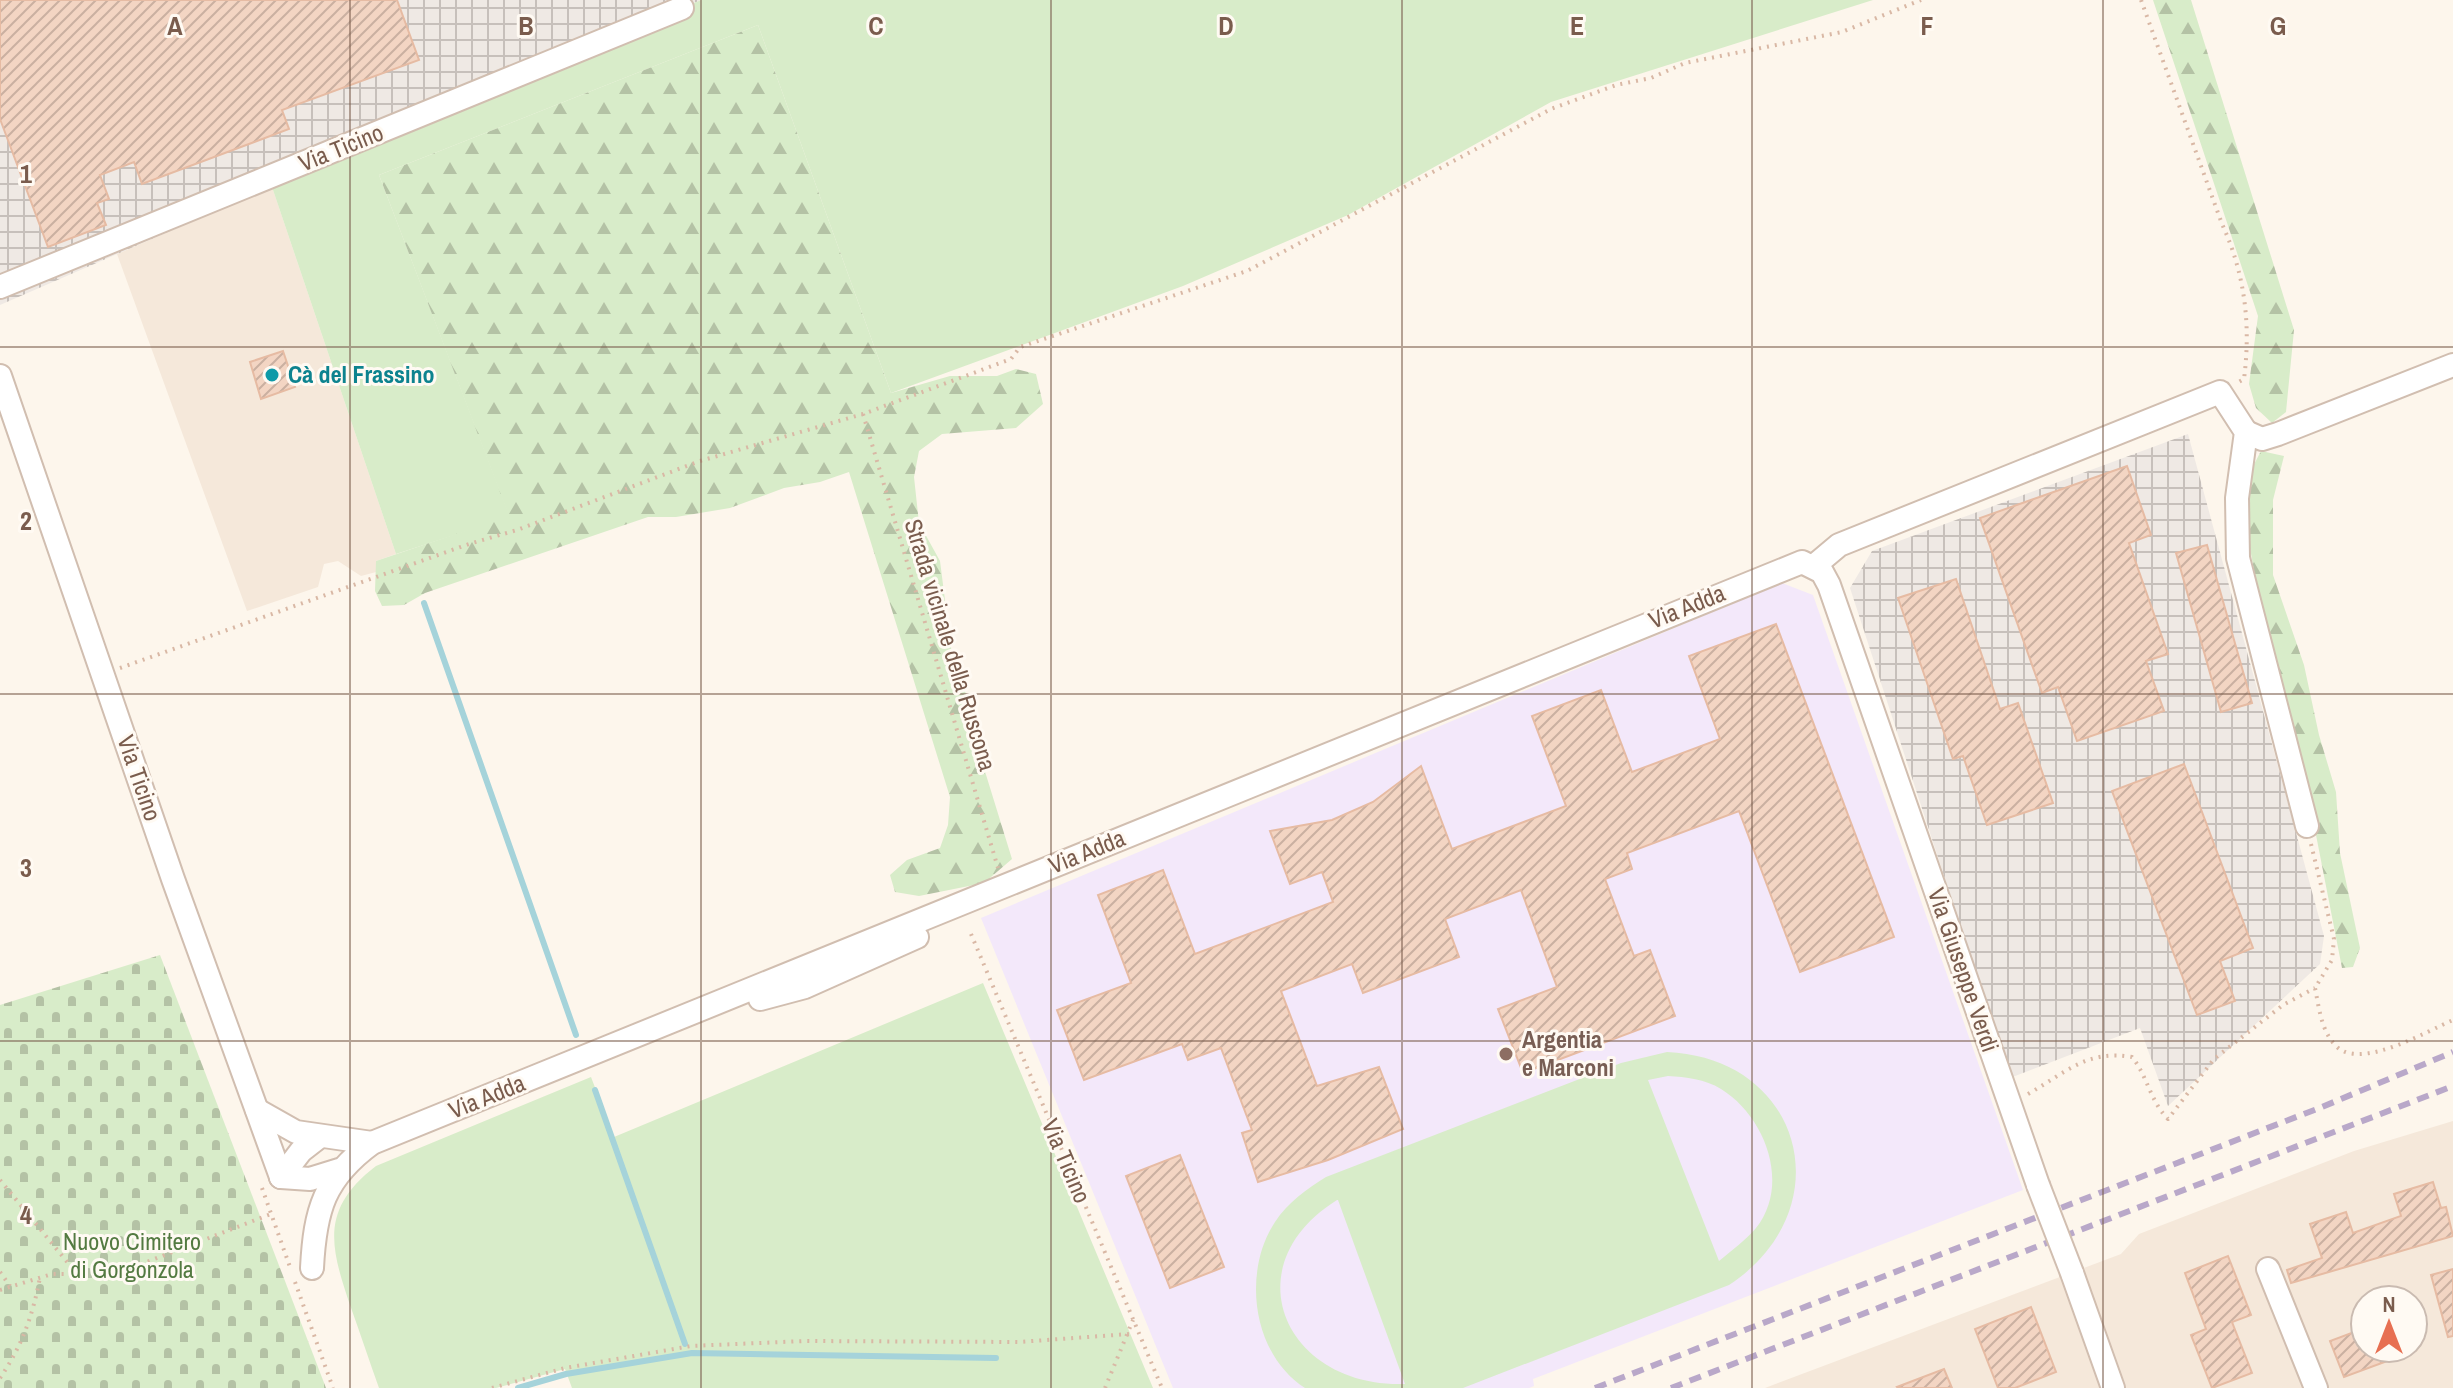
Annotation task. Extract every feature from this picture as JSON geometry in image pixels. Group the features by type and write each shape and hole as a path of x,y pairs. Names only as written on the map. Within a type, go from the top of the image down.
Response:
{"street":[{"name":"Via Ticino","path":"0,287 682,8"},
{"path":"2220,392 2246,432 2262,439 2453,365"},
{"name":"Via Ticino","path":"0,376 281,1177"},
{"name":"Via Adda","path":"281,1177 310,1179 339,1170 372,1143 1808,564 1839,545 2220,392"},
{"path":"2246,432 2237,498 2238,558 2307,826"},
{"name":"Via Giuseppe Verdi","path":"1808,564 1829,585 2038,1185 2113,1388"},
{"name":"Via Adda","path":"257,1110 296,1132 372,1143"},
{"path":"281,1177 301,1151 319,1137"},
{"name":"Via Adda","path":"312,1268 320,1209 339,1170"},
{"path":"2268,1269 2316,1388"}],"path":[{"path":"103,673 469,544 517,530 700,461 863,414 1011,359 1020,347 1247,271 1551,109 1616,85 1651,78 1685,63 1757,46 1786,45 1842,32 1921,0"},
{"path":"2141,0 2222,224 2238,259 2249,339 2244,379 2220,392"},
{"name":"Strada vicinale della Ruscona","path":"863,414 1004,886"},
{"path":"2020,1098 2094,1055 2109,1053 2132,1057 2145,1073 2156,1107 2168,1119 2214,1059 2283,1005 2315,988 2332,960 2334,939 2307,826"},
{"name":"Via Ticino","path":"971,934 1162,1388"},
{"path":"2315,988 2323,1023 2337,1048 2350,1053 2384,1051 2453,1020"},
{"path":"0,1180 78,1274"},
{"path":"0,1290 40,1277 102,1274 131,1268 271,1214"},
{"path":"0,1272 10,1286"},
{"path":"0,1378 15,1356 33,1315 40,1277"},
{"path":"1105,1388 1133,1320"},
{"path":"492,1388 565,1368 691,1346 805,1341 1019,1342 1129,1334"}],"shaded area":[{"path":"0,0 701,0 0,305"},
{"path":"272,187 396,554 376,561 376,572 361,576 338,561 324,564 318,587 247,611 117,254"},
{"path":"2188,434 2324,936 2320,964 2168,1106 2140,1028 2010,1078 1850,588 1872,551"},
{"name":"Argentia e Marconi","path":"1782,583 1813,595 2023,1190 1533,1379 1534,1386 1529,1388 1173,1388 981,918"},
{"path":"2453,1121 2453,1388 1765,1388 2121,1254 2139,1234 2354,1151"}],"green space":[{"path":"701,0 1873,0 1551,102 1348,215 1183,286 891,393 758,25 379,175 510,517 396,554 272,187"},
{"path":"2153,0 2191,0 2294,330 2286,412 2272,423 2256,408 2249,384 2258,316"},
{"path":"758,25 891,393 950,376 997,376 1016,369 1036,374 1043,404 1016,428 942,434 919,451 914,477 919,523 940,561 952,655 972,711 979,752 1012,859 984,883 919,896 895,892 890,875 907,860 940,848 948,825 950,797 849,472 820,482 784,488 730,508 676,517 648,517 425,593 404,605 382,606 375,591 376,561 509,516 379,175"},
{"path":"2261,451 2284,456 2273,500 2273,575 2304,665 2319,735 2336,792 2340,853 2360,948 2353,967 2342,968 2300,753 2256,582 2245,520 2250,472"},
{"name":"Nuovo Cimitero di Gorgonzola","path":"160,955 326,1388 0,1388 0,1005"},
{"path":"983,983 1153,1388 572,1388 565,1369 496,1388 379,1388 343,1284 334,1230 346,1198 376,1166 591,1077 614,1137"},
{"path":"1667,1052 1714,1061 1751,1080 1777,1109 1792,1143 1796,1180 1787,1218 1765,1254 1729,1285 1463,1388 1305,1388 1287,1373 1273,1355 1264,1334 1256,1288 1258,1264 1265,1242 1275,1222 1292,1202 1326,1177 1621,1063","holes":["1668,1076 1702,1081 1721,1089 1737,1101 1761,1133 1768,1152 1772,1172 1766,1211 1756,1228 1719,1261 1648,1080","1338,1200 1405,1384 1363,1380 1329,1366 1303,1345 1286,1318 1280,1288 1286,1257 1305,1227"]}],"building":[{"path":"0,0 397,0 419,60 282,110 289,129 142,184 134,162 100,175 109,199 97,203 106,225 48,247 0,119"},
{"name":"Cà del Frassino","path":"283,351 295,387 261,399 250,362"},
{"path":"2127,466 2151,535 2129,543 2168,654 2146,661 2164,711 2077,741 2058,687 2042,693 1980,518"},
{"path":"2207,545 2252,703 2221,712 2176,553"},
{"path":"1956,579 2000,709 2018,703 2053,803 1987,825 1963,756 1953,759 1898,598"},
{"path":"1776,624 1894,937 1800,972 1739,811 1627,853 1632,869 1605,879 1634,956 1650,950 1675,1016 1523,1073 1498,1009 1557,987 1521,890 1445,919 1459,957 1363,993 1352,964 1281,991 1317,1086 1379,1067 1403,1129 1328,1160 1258,1182 1242,1133 1252,1130 1221,1048 1188,1060 1182,1044 1084,1080 1057,1010 1131,983 1098,895 1163,870 1195,954 1333,902 1322,872 1290,884 1270,831 1332,820 1373,802 1421,766 1452,849 1566,806 1532,716 1601,690 1632,772 1720,739 1689,656"},
{"path":"2184,764 2253,948 2220,961 2235,1001 2197,1015 2112,791"},
{"path":"1180,1155 1224,1267 1170,1288 1126,1176"},
{"path":"2433,1182 2441,1208 2446,1207 2453,1236 2291,1283 2287,1270 2322,1258 2310,1224 2346,1212 2353,1233 2401,1216 2394,1194"},
{"path":"2228,1256 2251,1315 2232,1322 2252,1373 2212,1388 2191,1335 2206,1329 2185,1273"},
{"path":"2453,1269 2453,1336 2448,1337 2431,1275"},
{"path":"2031,1307 2056,1372 2015,1388 1998,1388 1975,1329"},
{"path":"2349,1334 2349,1364 2379,1364 2344,1377 2330,1341"},
{"path":"1944,1369 1952,1388 1897,1387"}],"waterway":[{"path":"424,603 576,1035"},
{"path":"595,1090 685,1344"},
{"path":"518,1388 566,1374 692,1353 996,1358"}],"railway":[{"path":"1595,1388 2322,1107 2453,1052"},
{"path":"1671,1388 2453,1086"}],"place":[{"name":"Cà del Frassino","path":"272,375"},
{"name":"Argentia e Marconi","path":"1506,1054"}]}
